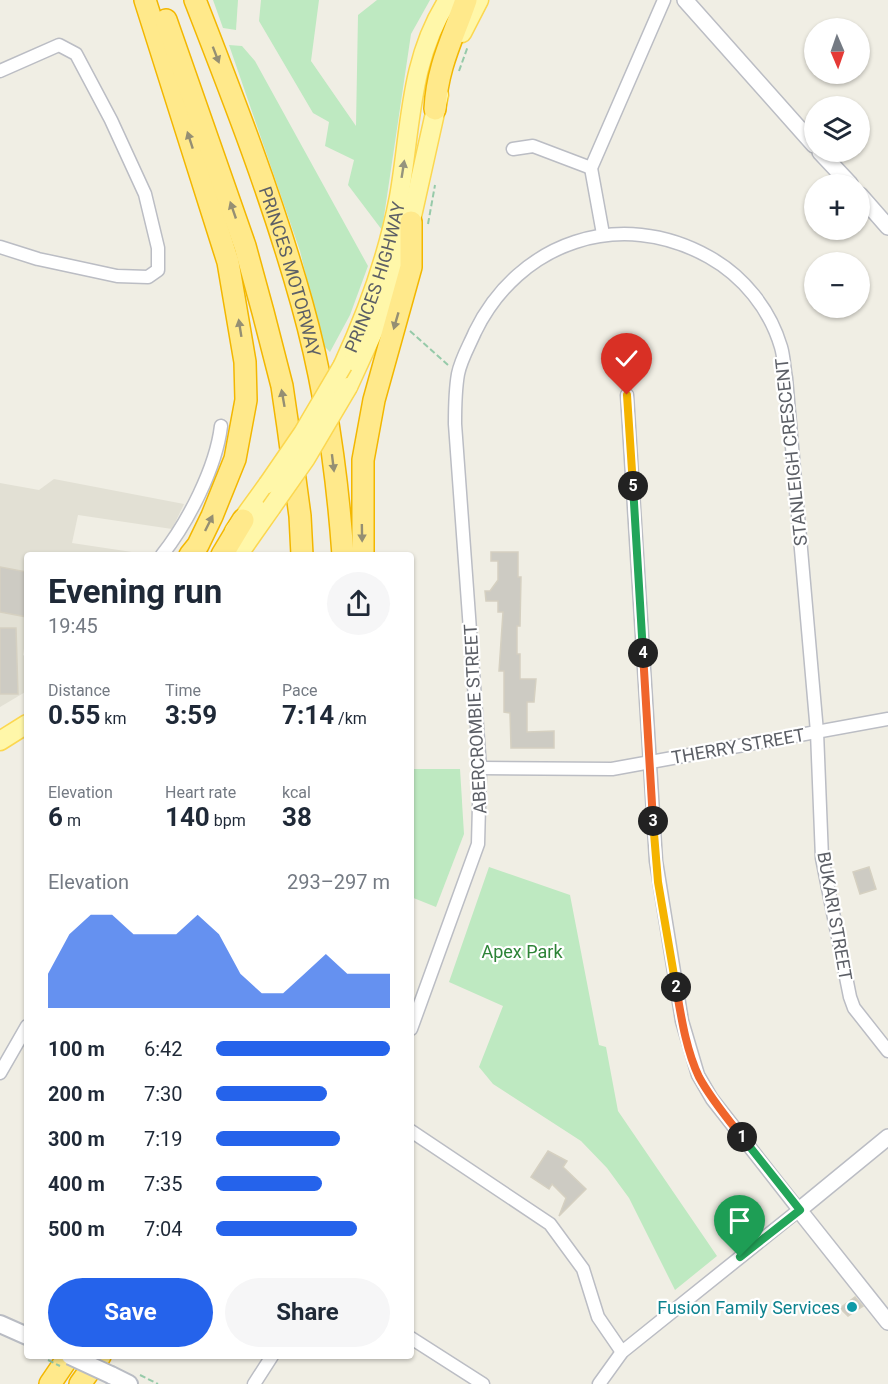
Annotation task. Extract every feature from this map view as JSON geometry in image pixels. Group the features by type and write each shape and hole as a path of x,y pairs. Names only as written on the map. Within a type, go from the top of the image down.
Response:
{"highway":[{"path":"146,0 228,262 245,362 245,408 235,459 212,516 192,552"},
{"name":"PRINCES MOTORWAY","path":"159,0 245,246 282,386 300,516 302,552"},
{"name":"PRINCES MOTORWAY","path":"195,0 259,166 302,305 331,439 343,552"},
{"path":"435,109 445,51 466,0"},
{"path":"363,552 363,460 374,400 411,267 419,228"},
{"path":"224,552 243,520"},
{"path":"50,1384 68,1359"},
{"path":"60,1384 77,1359"},
{"path":"80,1384 98,1359"}],"main road":[{"name":"PRINCES HIGHWAY","path":"216,552 243,520 303,433 343,365 362,322 383,263 399,196 415,79 421,56 432,29 448,0"},
{"name":"PRINCES HIGHWAY","path":"240,552 312,448 348,387 419,228 435,109 452,57 479,0"},
{"path":"0,726 24,713"},
{"path":"0,741 24,726"},
{"path":"0,1324 24,1335"},
{"path":"76,1359 129,1384"}],"street":[{"path":"603,234 591,168 664,0"},
{"path":"685,0 804,134"},
{"path":"0,71 59,45 76,54 111,120 145,194 158,248 158,270 148,277 117,276 38,259 0,247"},
{"path":"513,148 533,146 591,168"},
{"path":"829,162 841,174"},
{"path":"870,206 888,227"},
{"name":"STANLEIGH CRESCENT","path":"459,469 455,398 458,374 465,352 482,319 501,290 525,268 546,255 575,242 603,234 636,234 670,240 696,250 731,271 750,290 765,311 781,347 786,378 817,732"},
{"path":"627,395 658,882 682,1021 692,1058 698,1075 712,1099 888,1322"},
{"path":"164,552 189,517 217,446 221,426"},
{"name":"ABERCROMBIE STREET","path":"414,1021 478,844 480,824 480,768 459,469"},
{"name":"THERRY STREET","path":"480,768 612,769 888,719"},
{"name":"BUKARI STREET","path":"817,732 824,868 850,997 855,1008 888,1051"},
{"path":"0,1073 24,1031"},
{"path":"414,1133 550,1224 584,1269 598,1317 622,1352"},
{"path":"599,1384 622,1352 888,1137"},
{"path":"414,1340 483,1384"},
{"path":"254,1384 270,1359"}],"path":[{"path":"456,79 470,43"},
{"path":"419,228 436,181"},
{"path":"403,325 449,366"}],"shaded area":[{"path":"54,479 184,504 172,529 78,515 72,543 132,552 24,552 24,693 0,707 0,483 39,490"}],"green space":[{"path":"213,0 238,0 236,30 223,28"},
{"path":"261,0 319,0 311,61 356,126 358,15 377,0 430,0 411,34 382,230 348,185 354,160 325,146 329,122 313,113 259,21"},
{"path":"229,45 242,46 255,61 368,266 350,315 330,352 323,345 300,251"},
{"path":"414,769 460,769 464,834 436,907 414,898"},
{"name":"Apex Park","path":"489,867 570,895 599,1045 606,1047 618,1111 717,1256 675,1290 629,1198 607,1168 581,1141 493,1084 479,1067 503,1006 449,982"}],"building":[{"path":"491,552 518,552 518,577 521,577 517,654 520,654 520,679 536,679 534,702 527,702 527,732 554,731 554,748 511,748 510,713 504,712 504,671 499,671 503,612 498,612 498,601 486,601 485,591 490,591 498,580 498,561 491,561"},
{"path":"0,567 24,571 24,616 0,612"},
{"path":"0,628 16,628 18,694 0,694"},
{"path":"869,867 876,889 860,894 853,872"},
{"path":"548,1151 567,1161 563,1167 586,1189 559,1216 566,1198 552,1184 549,1189 531,1177"},
{"name":"Fusion Family Services","path":"855,1297 863,1306 848,1316 840,1308"}],"place":[{"name":"Fusion Family Services","path":"852,1307"}],"route":[{"path":"627,395 656,861 682,1021 698,1075 712,1099 800,1210 740,1257"}]}
